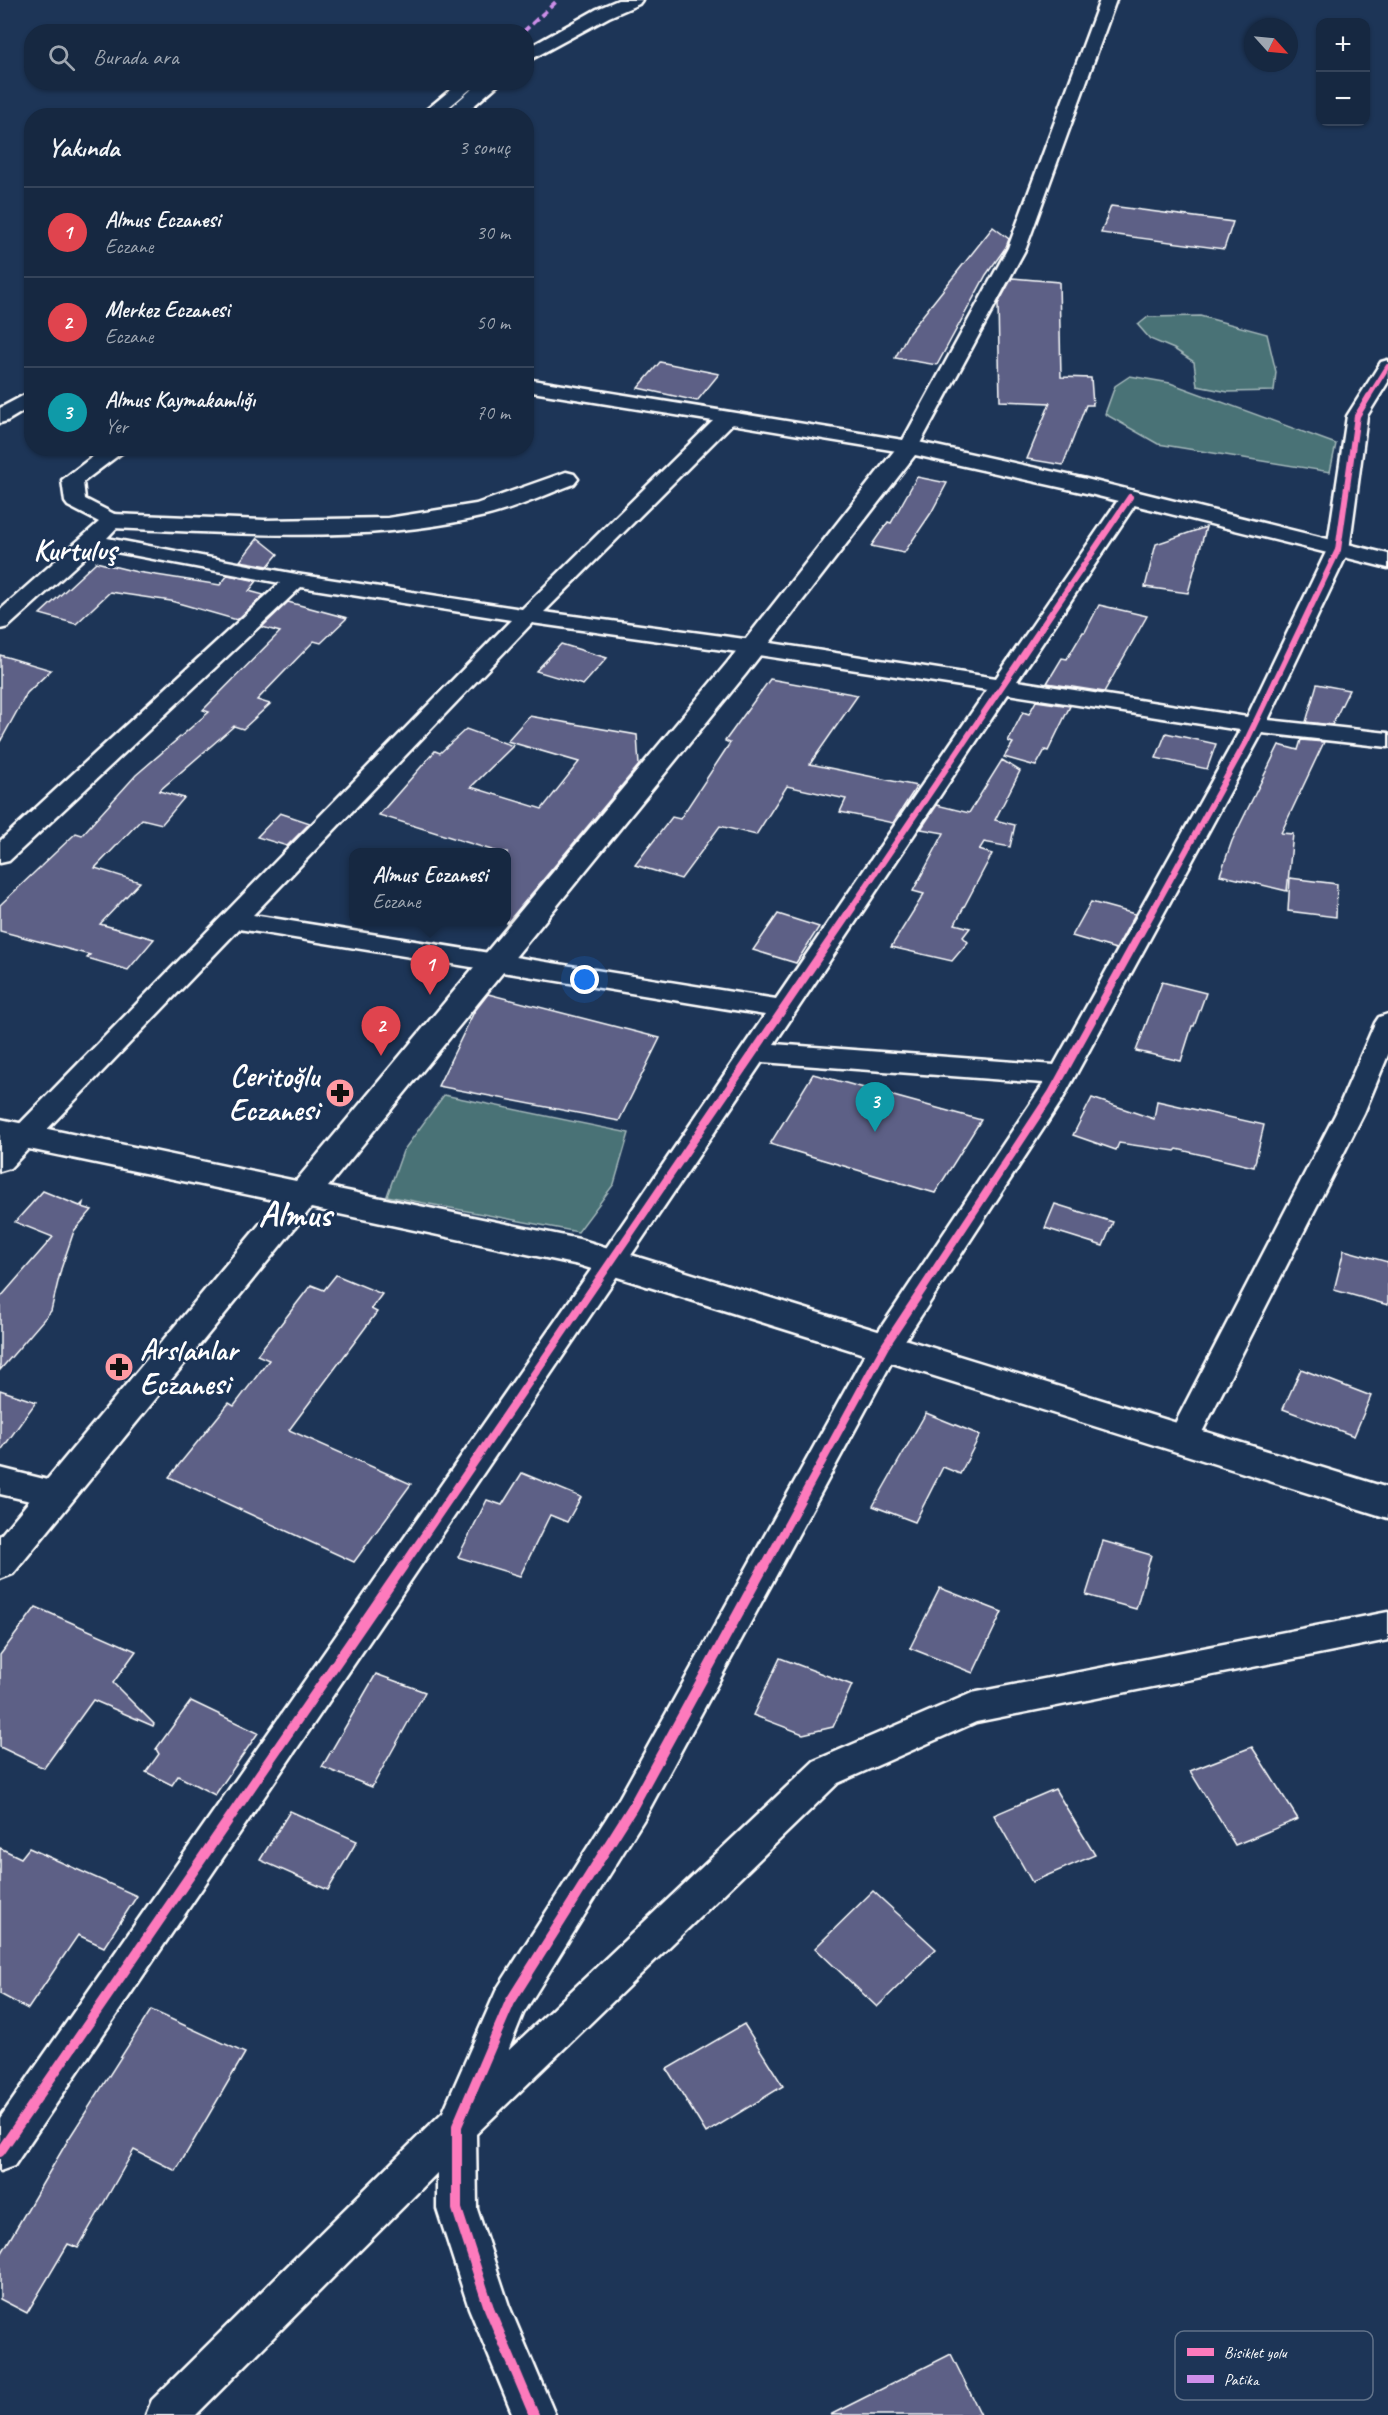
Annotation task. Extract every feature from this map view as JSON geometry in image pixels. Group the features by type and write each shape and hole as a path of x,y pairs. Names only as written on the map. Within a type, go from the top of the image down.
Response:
{"street":[{"path":"534,52 603,13 633,0"},
{"path":"0,1563 752,647 909,447 1017,248 1108,0"},
{"path":"437,108 461,90"},
{"path":"460,108 482,90"},
{"path":"534,2415 489,2308 457,2209 457,2126 510,2002 632,1808 885,1346 1062,1075 1254,725 1338,550 1357,416 1388,366"},
{"path":"534,386 909,447 1130,497 1388,561"},
{"path":"0,417 24,402"},
{"path":"0,1161 12,1133 232,920 528,616 728,417"},
{"path":"106,456 72,480 75,502 113,521 264,527 388,525 481,510 566,479"},
{"path":"0,2152 612,1262 1130,497"},
{"path":"0,622 113,521"},
{"path":"91,541 296,580 528,616 752,647 1254,725 1388,740"},
{"path":"0,855 296,580"},
{"path":"232,920 496,960 783,1009"},
{"path":"1183,1439 1350,1113 1388,1023"},
{"path":"755,1052 1062,1075"},
{"path":"12,1133 579,1252 1388,1503"},
{"path":"0,1481 57,1494"},
{"path":"167,2415 457,2126 826,1772 972,1708 1388,1626"}],"green space":[{"path":"1200,316 1267,334 1276,372 1274,391 1228,392 1197,386 1194,362 1174,349 1150,339 1138,325 1148,317"},
{"path":"1130,376 1170,383 1336,444 1330,472 1158,444 1105,414 1115,386"},
{"path":"444,1095 629,1133 614,1184 578,1232 387,1196 403,1151"}],"building":[{"path":"1111,206 1233,222 1224,249 1101,233"},
{"path":"993,227 1009,239 1006,247 986,275 937,365 895,358 908,334"},
{"path":"1012,278 1059,282 1061,377 1091,378 1093,405 1086,405 1063,465 1027,459 1050,403 1000,401 998,304"},
{"path":"660,362 719,374 697,401 638,388"},
{"path":"917,477 947,483 931,513 904,553 871,546 888,522 891,523"},
{"path":"1206,527 1188,593 1145,587 1156,544"},
{"path":"258,538 278,554 268,566 240,561"},
{"path":"96,562 137,572 220,585 228,575 257,581 249,591 264,595 237,620 171,601 110,592 76,624 40,614"},
{"path":"288,602 347,618 321,643 314,641 257,700 270,704 243,729 234,726 159,791 184,798 162,824 142,819 95,868 140,882 100,924 154,939 128,970 87,958 90,955 0,931 0,905 76,833 82,835 136,775 209,712 203,710 280,632 262,627"},
{"path":"1099,605 1147,616 1104,692 1047,683 1062,658 1067,659 1085,632"},
{"path":"561,644 607,658 583,685 536,671"},
{"path":"0,655 51,670 27,693 0,742"},
{"path":"770,679 858,695 810,764 917,786 893,823 840,812 846,799 787,786 756,835 720,826 681,879 635,865 672,817 680,819 730,743 725,741"},
{"path":"1317,684 1349,690 1332,725 1306,722"},
{"path":"1036,701 1070,706 1048,751 1045,750 1036,766 1004,757 1013,743 1008,741 1023,712 1029,714"},
{"path":"529,716 637,735 639,765 511,918 511,848 485,848 379,815 435,751 440,753 466,729 513,746 471,787 542,809 579,762 507,741"},
{"path":"1166,733 1216,744 1207,769 1156,758"},
{"path":"1301,740 1324,742 1281,833 1293,834 1287,891 1220,875 1232,841 1279,745 1298,750"},
{"path":"1002,760 1020,771 995,820 1015,825 1010,847 984,842 979,850 992,854 955,924 970,928 963,937 968,942 952,961 891,947 924,894 913,891 944,833 921,829 937,805 969,813"},
{"path":"280,813 310,823 287,846 257,837"},
{"path":"1290,878 1337,884 1336,917 1288,911"},
{"path":"1091,902 1135,914 1116,949 1072,936"},
{"path":"778,914 819,927 796,963 753,950"},
{"path":"1162,982 1206,993 1181,1061 1136,1051"},
{"path":"488,994 660,1038 619,1121 438,1086 474,1012"},
{"path":"813,1074 981,1120 935,1193 770,1144"},
{"path":"1092,1098 1154,1119 1157,1101 1264,1125 1254,1167 1177,1149 1175,1151 1119,1143 1116,1150 1073,1135"},
{"path":"43,1191 80,1206 83,1203 82,1207 92,1210 74,1231 61,1269 51,1311 0,1370 0,1298 53,1237 15,1222"},
{"path":"1055,1204 1113,1222 1103,1246 1045,1228"},
{"path":"1344,1250 1388,1262 1388,1305 1334,1290"},
{"path":"336,1275 382,1294 371,1309 377,1312 289,1430 411,1484 354,1562 169,1477 229,1403 234,1406 269,1360 257,1355 311,1285 324,1290"},
{"path":"1301,1369 1371,1396 1354,1436 1283,1409"},
{"path":"0,1390 36,1402 0,1452"},
{"path":"926,1413 980,1435 960,1474 943,1467 915,1522 873,1506"},
{"path":"522,1473 581,1497 567,1522 550,1515 520,1576 458,1557 487,1500 502,1505"},
{"path":"1103,1541 1151,1555 1136,1609 1086,1595"},
{"path":"940,1588 1002,1612 973,1673 910,1648"},
{"path":"36,1607 136,1651 113,1683 154,1724 153,1726 93,1700 44,1768 0,1747 0,1655"},
{"path":"780,1658 852,1685 833,1727 803,1734 753,1715"},
{"path":"376,1674 425,1692 372,1787 322,1767"},
{"path":"191,1701 258,1733 215,1795 178,1776 172,1785 146,1772 159,1754 156,1749"},
{"path":"1252,1747 1298,1819 1235,1845 1190,1771"},
{"path":"1055,1789 1095,1855 1032,1882 994,1815"},
{"path":"290,1811 357,1841 328,1890 260,1860"},
{"path":"0,1848 21,1858 29,1848 137,1896 104,1947 78,1935 28,2009 0,1994"},
{"path":"873,1891 936,1949 877,2007 815,1948"},
{"path":"151,2010 245,2053 176,2171 134,2150 78,2248 68,2244 27,2313 0,2299 0,2256 68,2140"},
{"path":"744,2024 783,2086 706,2133 667,2069"},
{"path":"951,2354 981,2415 830,2415"}],"marked path":[{"path":"532,24 558,0"}],"cycle path":[{"path":"534,2415 489,2308 457,2209 457,2126 510,2002 632,1808 885,1346 1052,1093 1246,742 1338,550 1357,416 1388,366"},
{"path":"0,2152 612,1262 1130,497"}],"place":[{"name":"Almus Eczanesi","path":"430,995"},
{"name":"Merkez Eczanesi","path":"381,1056"},
{"name":"Ceritoğlu Eczanesi","path":"340,1093"},
{"name":"Almus Kaymakamlığı","path":"875,1132"},
{"name":"Arslanlar Eczanesi","path":"119,1367"}],"district":[{"name":"Kurtuluş","path":"75,550"},
{"name":"Almus","path":"295,1214"}]}
